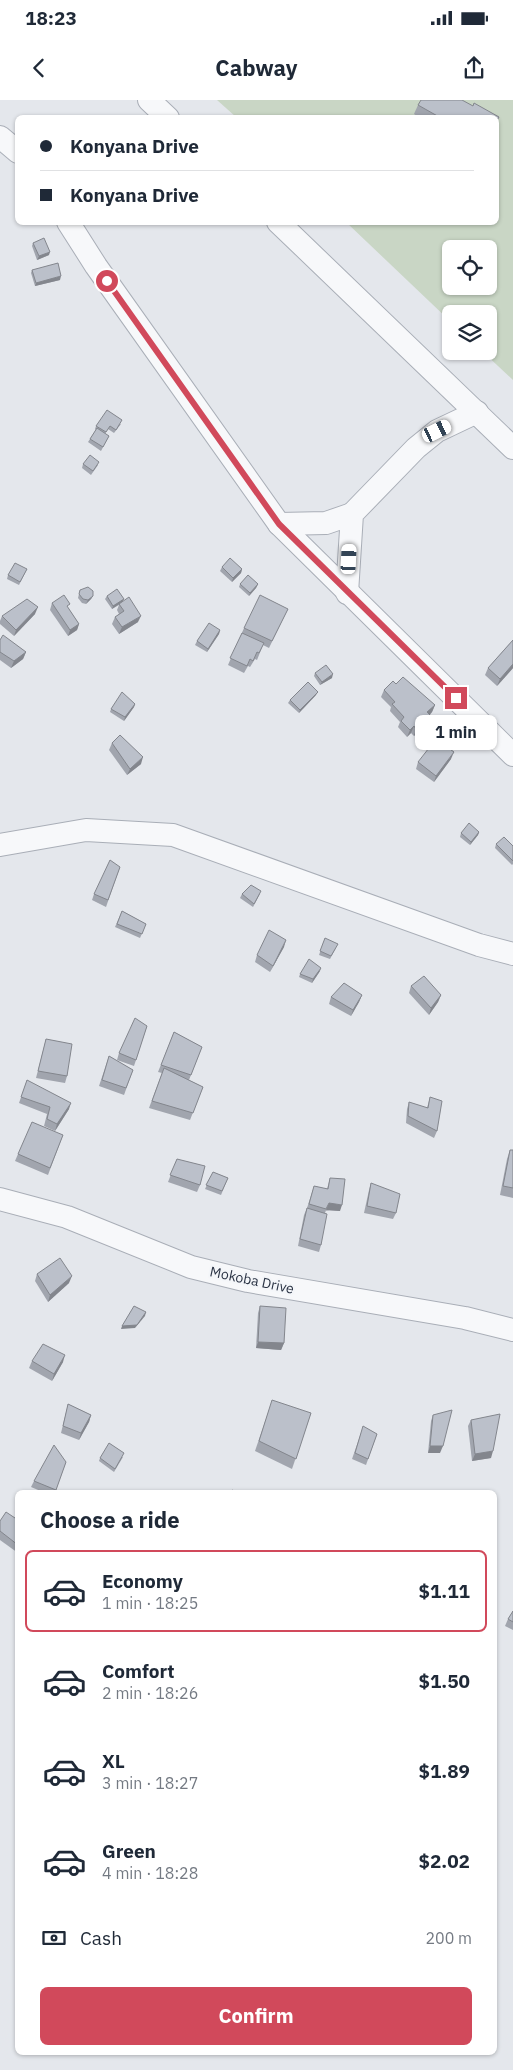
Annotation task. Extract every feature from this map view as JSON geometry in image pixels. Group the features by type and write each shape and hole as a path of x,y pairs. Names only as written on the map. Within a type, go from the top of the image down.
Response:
{"street":[{"path":"149,100 165,115"},
{"path":"0,137 15,150"},
{"path":"70,225 96,266 279,524 513,755"},
{"path":"281,225 513,448"},
{"path":"279,524 326,523 352,514 416,448 437,431 477,412"},
{"path":"347,593 352,514"},
{"path":"0,845 86,830 173,835 480,945 513,954"},
{"name":"Mokoba Drive","path":"0,1199 67,1218 191,1266 248,1281 465,1318 513,1330"}],"green space":[{"path":"217,100 513,100 513,380 492,360 497,360 497,305 442,305 442,313 349,225 499,225 499,115 234,115"}],"building":[{"path":"421,100 462,100 473,106 474,103 495,115 436,115 418,105"},
{"path":"44,238 50,252 39,256 33,243"},
{"path":"58,263 61,276 36,283 32,270"},
{"path":"107,410 122,420 116,430 110,426 106,432 96,426"},
{"path":"97,428 109,436 103,447 90,439"},
{"path":"90,455 99,462 93,471 83,464"},
{"path":"230,558 242,569 233,578 222,567"},
{"path":"15,563 27,569 20,582 8,575"},
{"path":"248,575 258,584 250,593 240,584"},
{"path":"88,587 93,591 93,596 88,600 83,599 79,594 80,590"},
{"path":"117,589 124,599 113,606 107,596"},
{"path":"64,595 70,604 67,606 79,624 70,630 52,603"},
{"path":"260,595 288,609 272,641 244,628"},
{"path":"129,597 141,616 122,627 115,617 124,611 119,604"},
{"path":"27,599 38,607 16,630 2,616"},
{"path":"209,623 220,630 208,649 197,641"},
{"path":"242,633 264,643 259,653 257,652 253,661 250,659 247,666 230,658"},
{"path":"3,635 26,652 14,661 0,652 0,640"},
{"path":"513,640 513,664 500,679 488,668"},
{"path":"326,665 333,674 322,682 315,673"},
{"path":"403,677 435,705 427,712 431,716 416,729 414,726 410,730 401,721 404,717 392,704 395,702 384,690 393,681 396,684"},
{"path":"308,682 318,692 300,710 290,700"},
{"path":"122,692 135,704 125,717 111,709"},
{"path":"120,735 143,757 130,769 112,743"},
{"path":"436,739 454,752 436,776 418,762"},
{"path":"469,823 479,832 471,842 461,833"},
{"path":"504,837 513,846 513,861 496,844"},
{"path":"110,860 120,867 108,900 94,894"},
{"path":"251,885 261,891 254,904 242,894"},
{"path":"122,911 146,924 142,934 117,924"},
{"path":"269,930 286,940 273,966 257,955"},
{"path":"325,938 338,944 331,956 320,951"},
{"path":"309,959 321,968 313,979 300,974"},
{"path":"424,976 441,995 431,1008 411,986"},
{"path":"344,983 362,995 353,1010 331,997"},
{"path":"135,1018 147,1026 136,1060 119,1053"},
{"path":"174,1032 202,1047 191,1075 161,1065"},
{"path":"46,1039 72,1044 67,1076 38,1071"},
{"path":"109,1056 133,1070 126,1088 102,1080"},
{"path":"164,1068 203,1087 193,1113 152,1101"},
{"path":"27,1080 71,1103 57,1124 47,1119 50,1107 21,1097"},
{"path":"430,1097 442,1101 437,1131 408,1116 409,1102 428,1108"},
{"path":"32,1122 63,1135 50,1168 18,1154"},
{"path":"510,1150 513,1150 513,1188 503,1186"},
{"path":"177,1159 205,1166 200,1185 170,1175"},
{"path":"213,1172 228,1178 222,1191 206,1185"},
{"path":"330,1178 345,1179 342,1205 329,1203 326,1209 309,1204 314,1186 328,1189"},
{"path":"371,1183 400,1194 396,1213 367,1206"},
{"path":"307,1208 327,1214 321,1245 300,1239"},
{"path":"60,1258 72,1276 50,1295 37,1274"},
{"path":"134,1306 146,1312 137,1325 122,1326"},
{"path":"260,1306 286,1308 284,1343 258,1342"},
{"path":"43,1344 65,1355 54,1374 32,1361"},
{"path":"272,1400 311,1413 296,1459 259,1441"},
{"path":"68,1404 91,1415 81,1433 63,1426"},
{"path":"452,1410 443,1446 430,1446 433,1415"},
{"path":"500,1414 493,1451 475,1454 471,1420"},
{"path":"363,1426 377,1434 368,1459 355,1453"},
{"path":"109,1443 124,1453 115,1469 100,1458"},
{"path":"54,1445 66,1462 56,1490 34,1481"},
{"path":"6,1512 15,1518 15,1543 0,1531 0,1521"},
{"path":"513,1611 513,1622 508,1619"}],"route":[{"path":"107,281 279,524 313,556 347,593 456,698"}]}
